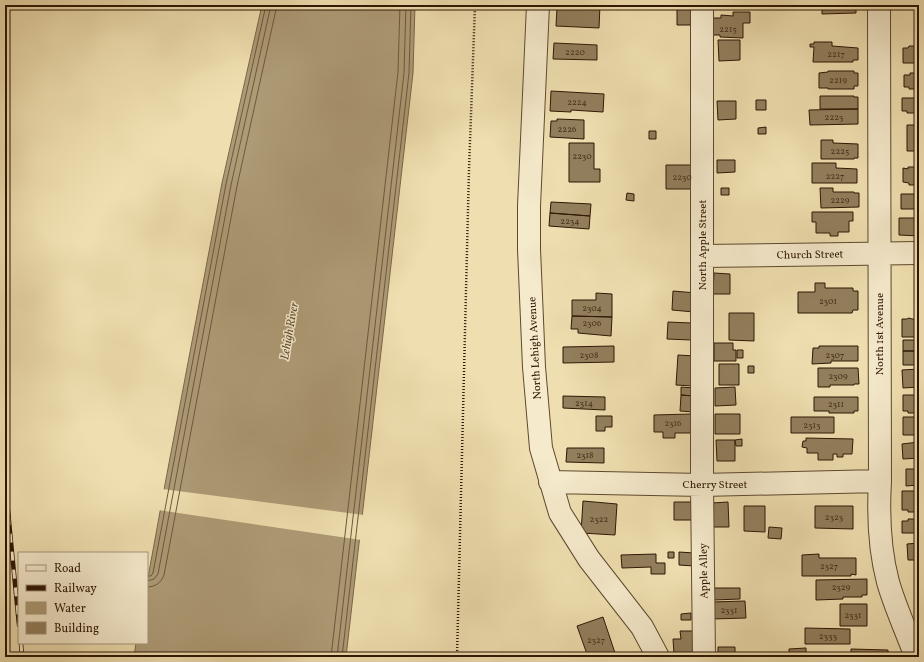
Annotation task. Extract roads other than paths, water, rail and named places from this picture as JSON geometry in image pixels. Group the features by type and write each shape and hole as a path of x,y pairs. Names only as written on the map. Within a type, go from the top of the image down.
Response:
{"street":[{"name":"North Lehigh Avenue","path":"538,5 529,206 529,249 534,367 541,448 560,513 589,559 642,627 658,657"},
{"name":"North Apple Street","path":"702,5 702,485"},
{"name":"North 1st Avenue","path":"879,5 880,481 878,507 880,541 888,582 916,657"},
{"name":"Church Street","path":"702,256 919,253"},
{"name":"Cherry Street","path":"550,482 702,485 880,481"},
{"name":"Apple Alley","path":"702,485 704,657"}],"water":[{"name":"Lehigh River","path":"262,5 415,5 413,73 346,657 134,657 136,644 148,644 148,578 222,183"}],"railway":[{"path":"5,480 18,615"},
{"path":"21,644 22,657"}]}
